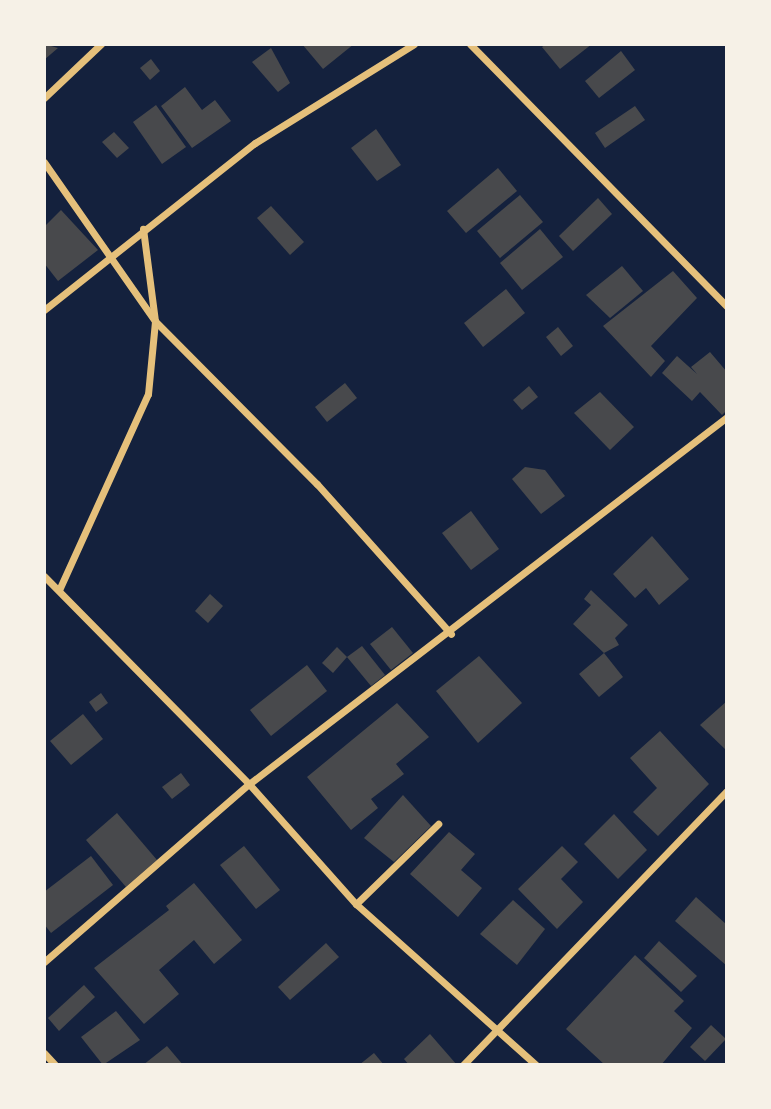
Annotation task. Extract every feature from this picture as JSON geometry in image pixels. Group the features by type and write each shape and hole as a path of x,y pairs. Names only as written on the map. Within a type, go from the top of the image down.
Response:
{"street":[{"path":"44,98 101,44"},
{"path":"44,310 111,254 255,143 414,44"},
{"path":"470,44 727,306"},
{"path":"44,162 111,254 155,321 317,484 451,634"},
{"path":"59,590 148,394 155,321 143,229"},
{"path":"44,961 249,783 451,634 727,417"},
{"path":"44,576 249,783 356,904 536,1065"},
{"path":"463,1065 500,1030 727,791"},
{"path":"356,904 438,824"},
{"path":"44,1053 55,1065"}],"building":[{"path":"44,44 58,48 44,60"},
{"path":"302,44 354,44 323,69"},
{"path":"546,44 592,44 560,69 542,47"},
{"path":"271,48 290,83 278,92 252,62"},
{"path":"621,51 635,70 599,98 585,81"},
{"path":"151,59 160,71 150,80 140,68"},
{"path":"185,87 202,110 215,100 231,121 192,148 161,106"},
{"path":"156,105 186,147 162,164 133,122"},
{"path":"635,106 645,120 605,148 595,133"},
{"path":"376,129 401,165 377,181 351,148"},
{"path":"114,132 129,148 117,158 102,142"},
{"path":"498,168 517,191 466,233 447,211"},
{"path":"520,195 543,222 500,258 477,231"},
{"path":"598,198 612,214 573,251 559,236"},
{"path":"271,206 304,242 290,255 257,218"},
{"path":"61,210 98,250 58,281 44,263 44,227"},
{"path":"540,229 563,257 522,290 500,263"},
{"path":"622,266 643,291 610,318 586,295"},
{"path":"673,271 697,298 651,346 665,361 651,377 603,326"},
{"path":"506,289 525,313 483,347 464,323"},
{"path":"558,327 573,346 561,356 546,337"},
{"path":"710,352 727,372 727,410 722,415 700,392 692,401 662,373 677,356 697,374 691,367"},
{"path":"345,383 357,398 327,422 315,407"},
{"path":"529,386 538,397 522,410 513,400"},
{"path":"600,392 634,427 610,450 574,413"},
{"path":"525,467 545,470 565,496 541,514 512,479"},
{"path":"471,511 499,549 471,570 442,533"},
{"path":"652,536 689,579 659,605 646,588 635,598 613,574"},
{"path":"591,590 628,625 615,638 619,645 604,653 573,624 591,605 584,599"},
{"path":"210,594 223,606 208,623 195,611"},
{"path":"392,627 413,653 391,670 370,644"},
{"path":"362,646 385,675 371,686 347,657"},
{"path":"337,647 347,657 333,673 322,663"},
{"path":"604,653 623,677 599,697 579,674"},
{"path":"479,656 522,703 478,743 436,691"},
{"path":"307,665 327,691 271,736 250,710"},
{"path":"101,693 108,703 96,712 89,702"},
{"path":"727,701 727,751 700,725"},
{"path":"397,703 429,737 396,764 404,774 371,799 378,808 351,830 307,777"},
{"path":"83,714 103,739 71,765 50,741"},
{"path":"660,731 709,784 658,836 633,812 657,788 630,758"},
{"path":"181,773 190,785 172,799 162,787"},
{"path":"403,795 431,826 394,862 364,838"},
{"path":"117,813 157,860 126,887 86,840"},
{"path":"614,814 647,850 618,879 584,844"},
{"path":"449,832 475,854 461,870 482,888 458,917 410,874"},
{"path":"244,846 280,890 256,909 220,865"},
{"path":"562,846 578,862 561,879 583,902 557,929 518,889"},
{"path":"91,856 113,885 51,933 44,924 44,892"},
{"path":"194,883 242,940 214,964 194,940 159,970 179,994 144,1024 94,968 169,910 166,906"},
{"path":"696,897 727,925 727,966 675,921"},
{"path":"513,900 545,929 517,965 480,934"},
{"path":"659,941 697,976 681,992 644,958"},
{"path":"326,943 339,957 290,1000 278,987"},
{"path":"635,955 684,1001 674,1011 692,1028 661,1065 605,1065 566,1029"},
{"path":"84,985 95,997 59,1031 48,1018"},
{"path":"116,1011 140,1040 103,1065 81,1037"},
{"path":"711,1025 726,1039 705,1061 690,1047"},
{"path":"430,1034 457,1065 409,1065 404,1059"},
{"path":"167,1046 183,1065 143,1065"},
{"path":"374,1053 384,1065 359,1065"}]}
